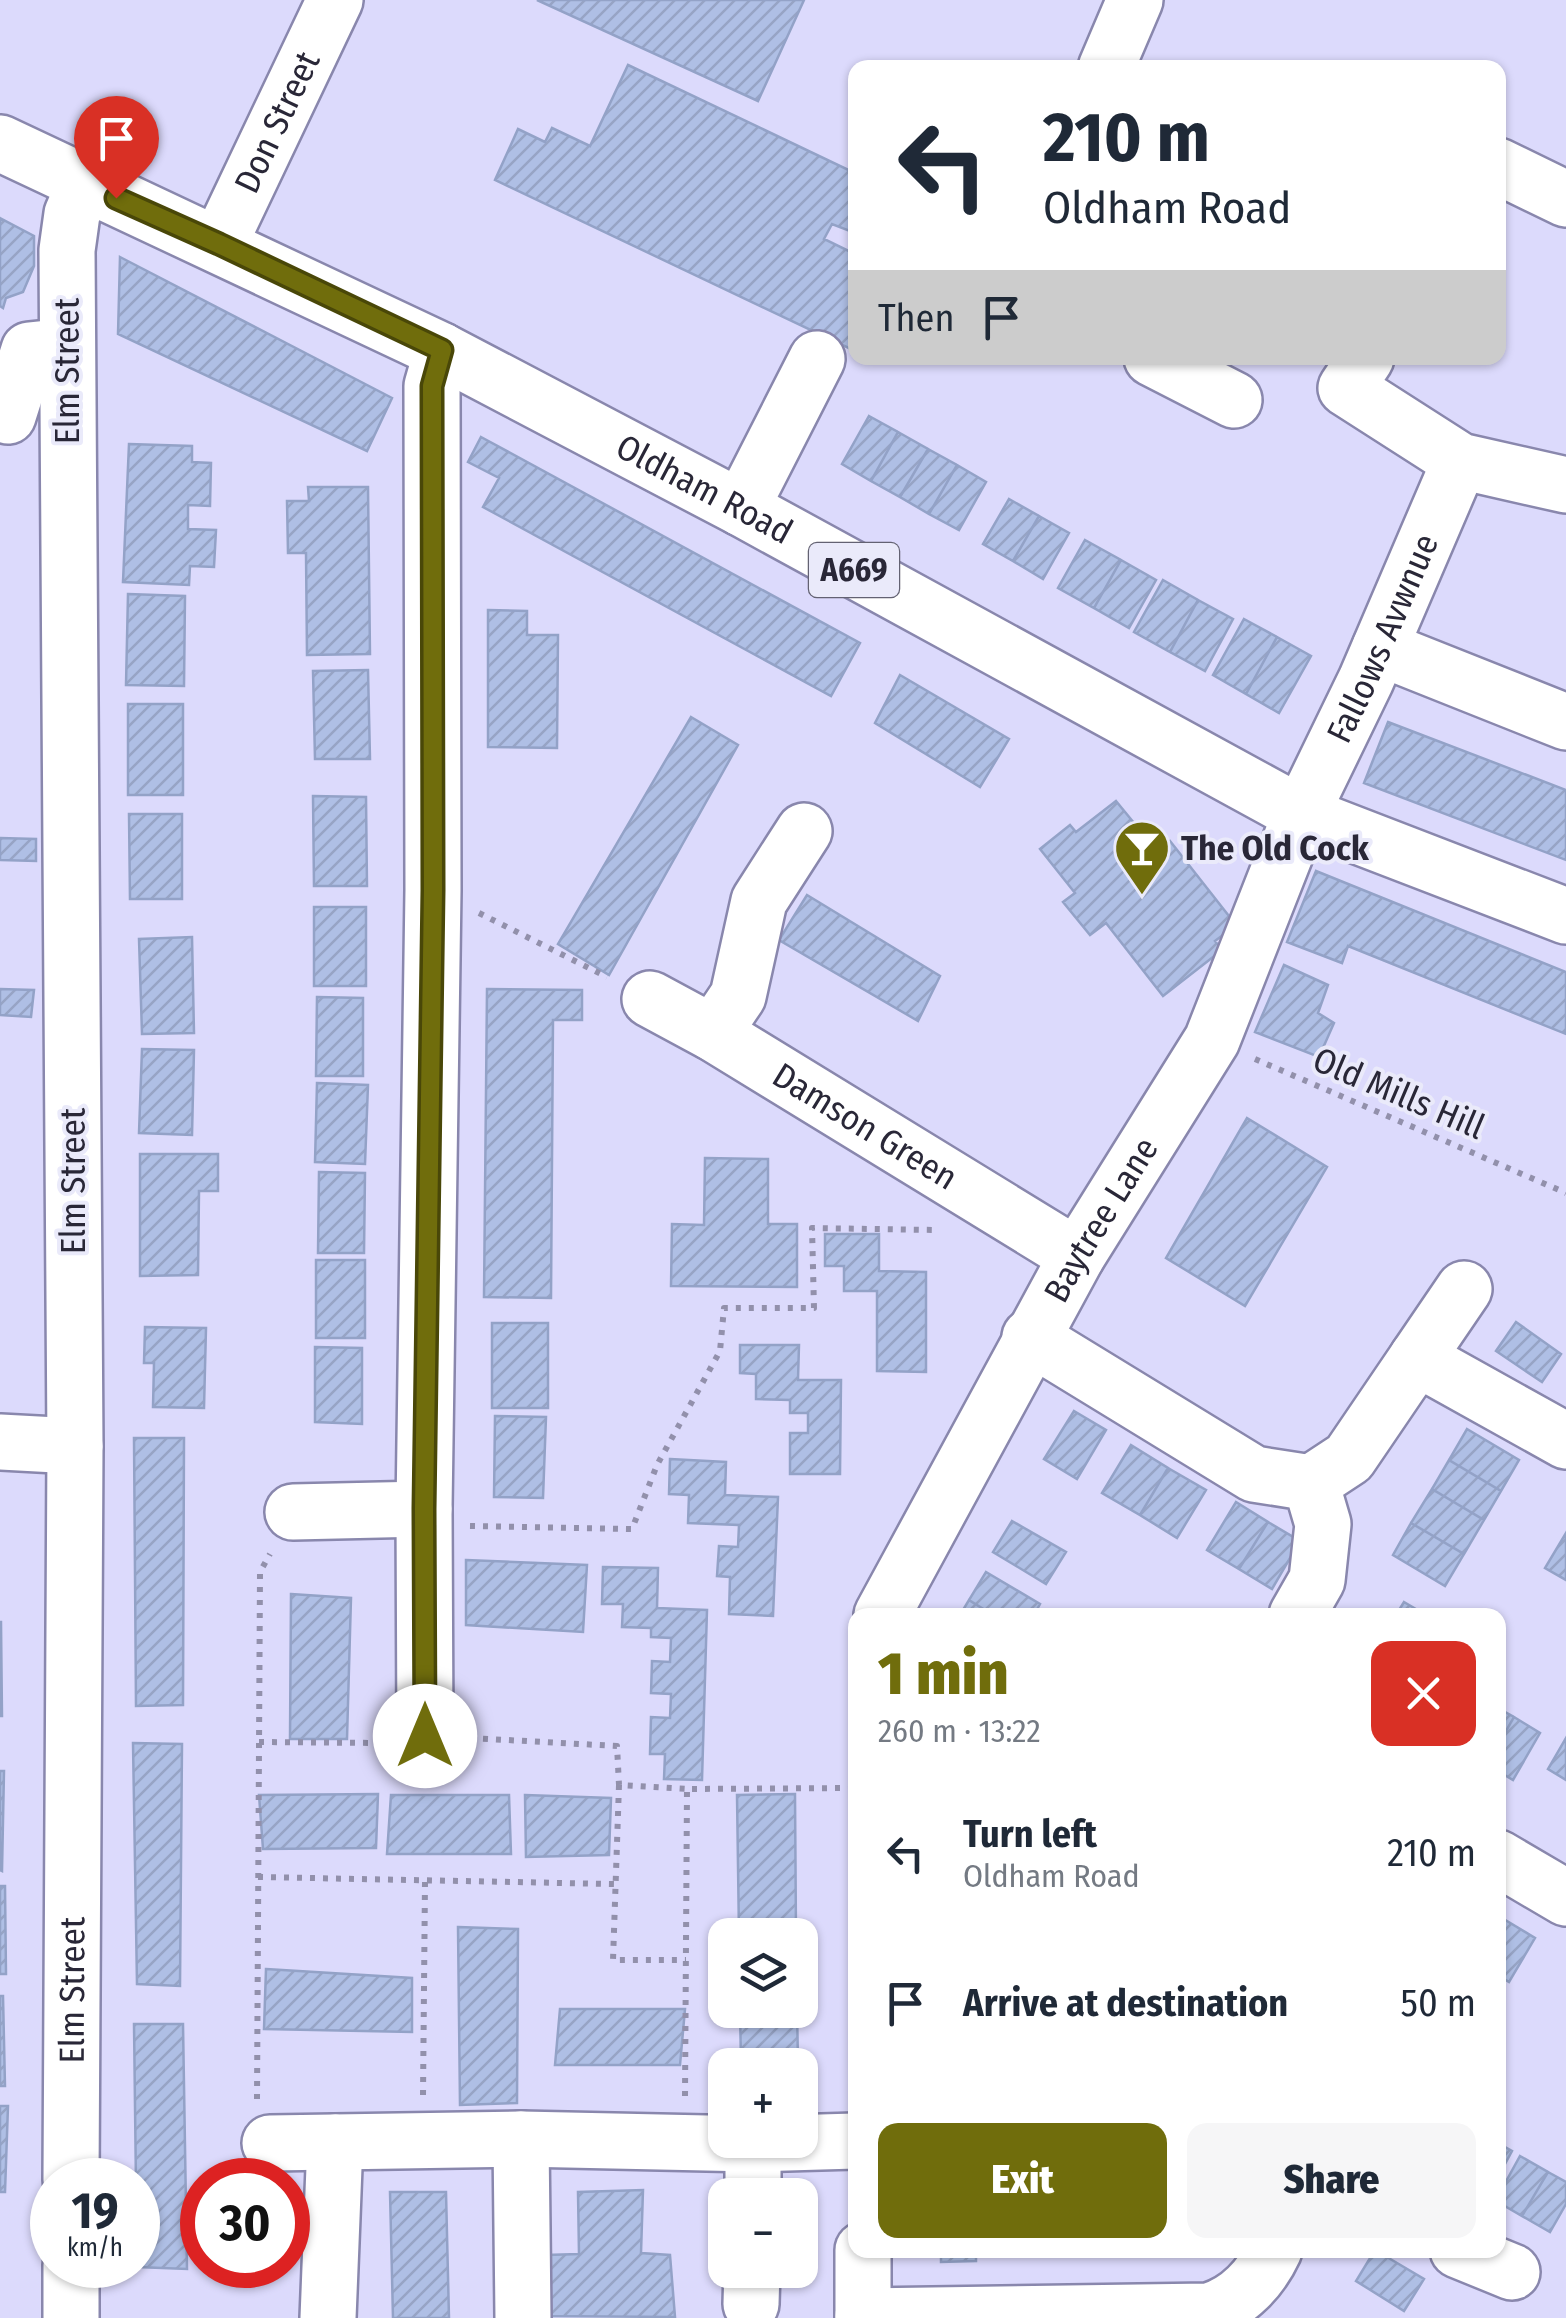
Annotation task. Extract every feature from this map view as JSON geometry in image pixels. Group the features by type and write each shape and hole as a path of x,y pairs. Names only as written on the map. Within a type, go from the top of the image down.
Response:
{"street":[{"name":"Don Street","path":"219,244 335,0"},
{"path":"1109,60 1135,0"},
{"name":"Oldham Road","path":"0,143 442,350 1302,814 1566,916"},
{"path":"1506,170 1566,199"},
{"name":"Elm Street","path":"72,2158 75,1446 66,346 68,231 85,184"},
{"path":"8,416 29,350 66,346"},
{"path":"425,1736 424,1518 433,890 432,386 442,350"},
{"path":"741,508 816,359"},
{"path":"1166,365 1234,400"},
{"path":"1361,365 1346,388 1460,461 1566,485"},
{"name":"Fallows Avwnue","path":"1302,814 1380,648 1460,461"},
{"path":"1380,648 1566,722"},
{"name":"Baytree Lane","path":"886,1608 1076,1256 1212,1040 1302,814"},
{"path":"713,1033 738,996 759,901 804,832"},
{"name":"Damson Green","path":"650,998 1076,1256"},
{"path":"1030,1337 1254,1474 1311,1482 1349,1458 1464,1289"},
{"path":"1417,1358 1566,1442"},
{"path":"0,1442 75,1446"},
{"path":"1301,1608 1318,1580 1322,1524 1311,1482"},
{"path":"292,1512 424,1518"},
{"path":"1515,1851 1566,1898"},
{"path":"270,2143 522,2139 685,2142 753,2170 848,2143"},
{"path":"522,2139 523,2318"},
{"path":"328,2318 335,2142"},
{"path":"862,2258 863,2317 1227,2312 1271,2258"},
{"path":"1478,2258 1512,2272"},
{"path":"71,2288 71,2318"}],"path":[{"path":"433,890 650,998"},
{"name":"Old Mills Hill","path":"1212,1040 1566,1193"},
{"path":"424,1518 632,1529 657,1464 720,1351 724,1308 814,1308 812,1228 936,1230 962,1186"},
{"path":"270,2143 256,2098 260,1572 292,1512"},
{"path":"259,1742 372,1744 425,1736 616,1746 619,1785 613,1960 686,1960"},
{"path":"619,1785 848,1788"},
{"path":"685,2142 687,1788"},
{"path":"258,1877 614,1884"},
{"path":"422,2141 426,1881"}],"building":[{"path":"537,0 804,0 758,101"},
{"path":"628,65 848,170 848,230 832,224 824,239 848,251 848,348 495,180 518,129 545,142 552,128 590,146"},
{"path":"0,218 34,236 34,266 23,292 6,298 3,308 0,306"},
{"path":"120,257 392,398 367,451 118,334"},
{"path":"869,416 898,432 871,481 842,464"},
{"path":"898,432 928,449 900,497 871,481"},
{"path":"481,437 860,643 831,696 483,507 499,478 468,462"},
{"path":"129,444 192,446 192,462 211,463 210,506 188,505 188,529 216,530 214,567 190,566 189,585 123,582"},
{"path":"928,449 957,465 929,514 900,497"},
{"path":"957,465 986,482 959,530 929,514"},
{"path":"308,487 368,487 370,654 307,655 306,553 288,553 287,501 309,501"},
{"path":"1009,499 1039,516 1013,561 983,544"},
{"path":"1039,516 1069,533 1043,579 1013,561"},
{"path":"1085,540 1121,560 1094,608 1058,588"},
{"path":"1121,560 1156,580 1129,628 1094,608"},
{"path":"1163,580 1198,600 1170,652 1134,632"},
{"path":"128,594 185,596 184,686 126,685"},
{"path":"1198,600 1233,619 1205,671 1170,652"},
{"path":"488,610 527,611 527,635 558,635 557,748 488,747"},
{"path":"1244,619 1277,637 1246,694 1213,675"},
{"path":"1277,637 1311,656 1279,713 1246,694"},
{"path":"368,670 370,759 315,759 313,671"},
{"path":"900,675 1009,739 980,787 875,723"},
{"path":"128,704 183,704 183,795 128,795"},
{"path":"691,717 738,745 609,975 558,944"},
{"path":"1388,722 1566,790 1566,860 1364,783"},
{"path":"313,796 366,797 367,886 314,886"},
{"name":"The Old Cock","path":"1116,801 1157,851 1170,841 1236,925 1215,941 1222,950 1163,996 1106,923 1090,935 1063,902 1075,893 1040,849 1070,825 1076,832"},
{"path":"129,814 182,814 182,899 130,899"},
{"path":"0,838 36,839 36,861 0,860"},
{"path":"1316,871 1566,972 1566,1034 1348,946 1342,963 1287,942"},
{"path":"807,895 940,976 918,1021 779,940"},
{"path":"314,907 366,907 366,986 314,986"},
{"path":"192,937 194,1033 142,1034 139,939"},
{"path":"1284,965 1328,985 1318,1013 1334,1023 1319,1057 1255,1032"},
{"path":"0,989 34,990 31,1017 0,1015"},
{"path":"487,989 582,990 582,1020 553,1020 551,1298 484,1297"},
{"path":"317,997 363,998 363,1076 316,1076"},
{"path":"142,1049 194,1050 192,1135 139,1133"},
{"path":"317,1083 368,1085 365,1164 315,1162"},
{"path":"1247,1118 1327,1167 1245,1306 1166,1258"},
{"path":"140,1154 218,1154 218,1191 199,1191 198,1275 140,1276"},
{"path":"705,1158 768,1159 768,1224 797,1224 797,1287 671,1286 672,1224 704,1225"},
{"path":"319,1172 365,1173 364,1253 318,1253"},
{"path":"825,1234 879,1234 879,1271 926,1272 926,1372 877,1371 877,1291 844,1291 844,1266 825,1266"},
{"path":"316,1260 365,1260 365,1338 316,1338"},
{"path":"1516,1322 1561,1354 1542,1382 1496,1351"},
{"path":"492,1323 548,1323 548,1408 492,1408"},
{"path":"145,1327 206,1328 204,1408 153,1407 154,1363 144,1363"},
{"path":"740,1345 799,1345 798,1380 841,1380 840,1474 790,1474 790,1433 808,1433 808,1413 790,1413 790,1400 756,1399 756,1374 740,1373"},
{"path":"315,1347 362,1348 362,1424 315,1422"},
{"path":"1074,1411 1106,1430 1077,1479 1044,1459"},
{"path":"495,1416 546,1417 543,1498 494,1497"},
{"path":"1467,1429 1519,1460 1501,1491 1449,1460"},
{"path":"134,1438 184,1438 183,1705 136,1706"},
{"path":"1131,1445 1168,1468 1140,1515 1102,1493"},
{"path":"670,1459 726,1462 725,1495 778,1497 773,1616 729,1614 730,1577 717,1576 719,1546 738,1547 739,1525 688,1523 689,1495 669,1494"},
{"path":"1449,1460 1501,1491 1484,1520 1432,1489"},
{"path":"1168,1468 1206,1490 1177,1538 1140,1515"},
{"path":"1432,1489 1484,1520 1464,1554 1411,1523"},
{"path":"1236,1502 1268,1522 1239,1569 1207,1550"},
{"path":"1012,1521 1066,1552 1046,1584 993,1552"},
{"path":"1268,1522 1300,1541 1272,1589 1239,1569"},
{"path":"1411,1523 1464,1554 1445,1586 1393,1555"},
{"path":"1566,1533 1566,1580 1545,1568"},
{"path":"466,1560 587,1565 583,1632 466,1625"},
{"path":"603,1567 658,1568 657,1608 707,1610 702,1780 664,1779 665,1754 650,1754 651,1717 670,1718 671,1694 651,1693 652,1661 670,1662 671,1638 651,1637 651,1628 622,1627 623,1604 602,1604"},
{"path":"986,1572 1040,1604 1038,1608 982,1608 969,1600"},
{"path":"291,1594 351,1598 347,1739 290,1739"},
{"path":"969,1600 982,1608 964,1608"},
{"path":"1,1622 2,1716 0,1716"},
{"path":"1506,1712 1514,1717 1506,1731"},
{"path":"1514,1717 1540,1733 1513,1780 1506,1776 1506,1731"},
{"path":"1566,1738 1566,1780 1548,1769"},
{"path":"133,1743 182,1744 180,1986 137,1984"},
{"path":"0,1771 4,1771 2,1871 0,1870"},
{"path":"378,1794 376,1848 263,1849 259,1795"},
{"path":"795,1794 796,1918 739,1918 737,1795"},
{"path":"391,1795 509,1795 511,1854 387,1854"},
{"path":"525,1795 611,1798 609,1855 526,1857"},
{"path":"0,1886 5,1886 6,1974 0,1974"},
{"path":"1506,1920 1535,1938 1509,1982 1506,1980"},
{"path":"458,1927 518,1929 517,2103 460,2105"},
{"path":"266,1969 412,1978 412,2032 264,2029"},
{"path":"3,1996 5,2086 0,2086"},
{"path":"560,2009 685,2009 680,2065 555,2065"},
{"path":"134,2024 183,2024 185,2158 180,2158 180,2269 160,2268 160,2158 136,2158"},
{"path":"740,2028 797,2028 798,2048 741,2048"},
{"path":"0,2106 8,2106 5,2192 0,2192"},
{"path":"1520,2156 1548,2172 1522,2216 1506,2207 1506,2181"},
{"path":"1548,2172 1566,2182 1566,2204 1550,2232 1522,2216"},
{"path":"643,2190 641,2253 670,2255 675,2317 548,2316 546,2255 579,2254 578,2192"},
{"path":"390,2192 446,2192 449,2318 393,2318"},
{"path":"941,2258 976,2258 976,2261 941,2262"},
{"path":"1370,2258 1389,2258 1424,2279 1404,2311 1356,2281"}],"place":[{"name":"The Old Cock","path":"1142,897"}],"route":[{"path":"116,198 442,350 432,386 433,890 424,1509 425,1736"}]}
